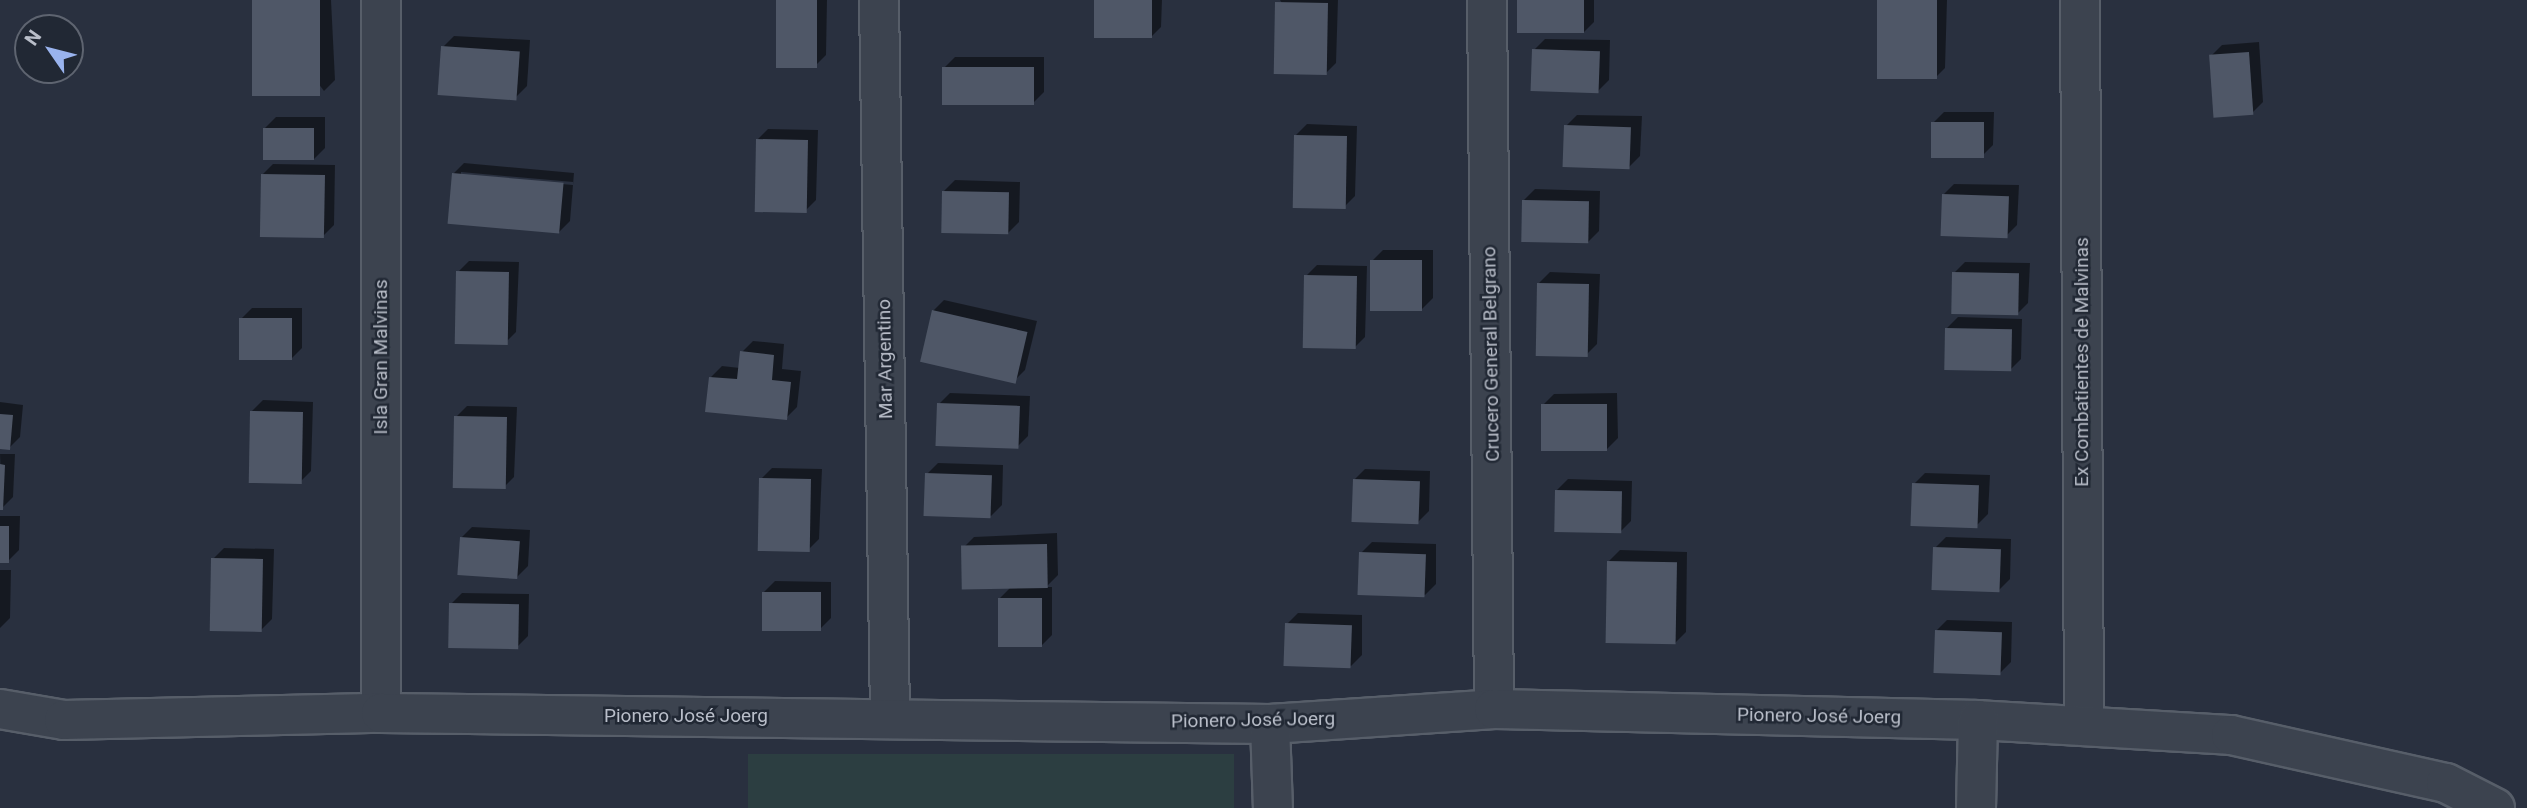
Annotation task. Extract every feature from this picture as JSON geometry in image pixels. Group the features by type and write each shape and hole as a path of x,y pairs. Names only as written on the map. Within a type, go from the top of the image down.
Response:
{"street":[{"name":"Isla Gran Malvinas","path":"381,0 381,713"},
{"name":"Mar Argentino","path":"879,0 890,717"},
{"name":"Crucero General Belgrano","path":"1487,0 1494,709"},
{"name":"Ex Combatientes de Malvinas","path":"2080,0 2084,724"},
{"name":"Pionero José Joerg","path":"0,709 64,720 381,713 890,717 1270,724 1494,709 2084,724 2231,735 2446,783 2495,808"},
{"path":"1976,808 1978,720"},
{"path":"1270,724 1273,808"}],"shaded area":[{"path":"748,754 1234,754 1234,808 748,808"}],"building":[{"path":"252,0 320,0 320,96 252,96"},
{"path":"776,0 817,0 817,68 776,68"},
{"path":"1094,0 1152,0 1152,38 1094,38"},
{"path":"1517,0 1584,0 1584,33 1517,33"},
{"path":"1877,0 1937,0 1937,79 1877,79"},
{"path":"1275,2 1328,3 1327,75 1274,74"},
{"path":"441,46 520,52 516,100 438,95"},
{"path":"1532,49 1600,51 1598,93 1531,91"},
{"path":"2249,52 2253,115 2213,118 2209,55"},
{"path":"942,67 1034,67 1034,105 942,105"},
{"path":"1931,122 1984,122 1984,158 1931,158"},
{"path":"1564,125 1631,127 1629,169 1563,167"},
{"path":"263,128 314,128 314,160 263,160"},
{"path":"1294,135 1347,136 1346,209 1293,208"},
{"path":"756,139 808,140 807,213 755,212"},
{"path":"452,173 564,183 559,234 448,224"},
{"path":"261,174 325,175 324,238 260,237"},
{"path":"942,191 1009,192 1008,234 941,233"},
{"path":"1942,194 2009,196 2007,238 1941,236"},
{"path":"1522,200 1589,201 1588,243 1521,242"},
{"path":"1370,260 1422,260 1422,311 1370,311"},
{"path":"456,271 509,272 508,345 455,344"},
{"path":"1952,272 2019,273 2018,315 1951,314"},
{"path":"1304,275 1357,276 1356,349 1303,348"},
{"path":"1537,283 1589,284 1588,357 1536,356"},
{"path":"932,310 1027,332 1016,384 920,362"},
{"path":"239,318 292,318 292,360 239,360"},
{"path":"1945,328 2012,329 2011,371 1944,370"},
{"path":"740,351 774,355 772,380 791,382 787,420 705,412 709,377 737,379"},
{"path":"937,403 1020,406 1018,449 935,446"},
{"path":"1541,404 1607,404 1607,451 1541,451"},
{"path":"250,411 303,412 302,484 249,483"},
{"path":"0,414 13,415 10,450 0,449"},
{"path":"454,416 507,417 506,489 453,488"},
{"path":"0,464 5,465 3,510 0,510"},
{"path":"925,473 992,475 990,518 923,516"},
{"path":"759,478 811,479 810,552 758,551"},
{"path":"1353,479 1420,481 1418,524 1351,522"},
{"path":"1912,483 1979,485 1977,528 1910,526"},
{"path":"1555,490 1622,491 1621,533 1554,532"},
{"path":"0,526 9,526 9,563 0,563"},
{"path":"460,537 520,541 517,579 457,575"},
{"path":"1047,544 1048,588 962,589 961,546"},
{"path":"1933,547 2001,549 1999,592 1931,590"},
{"path":"1359,552 1426,554 1424,597 1357,595"},
{"path":"211,558 263,559 262,632 210,631"},
{"path":"1607,561 1677,562 1676,644 1606,643"},
{"path":"762,592 821,592 821,631 762,631"},
{"path":"998,598 1042,598 1042,647 998,647"},
{"path":"449,603 519,604 518,649 448,648"},
{"path":"1285,623 1352,625 1350,668 1283,666"},
{"path":"1935,630 2002,632 2000,675 1933,673"}]}
